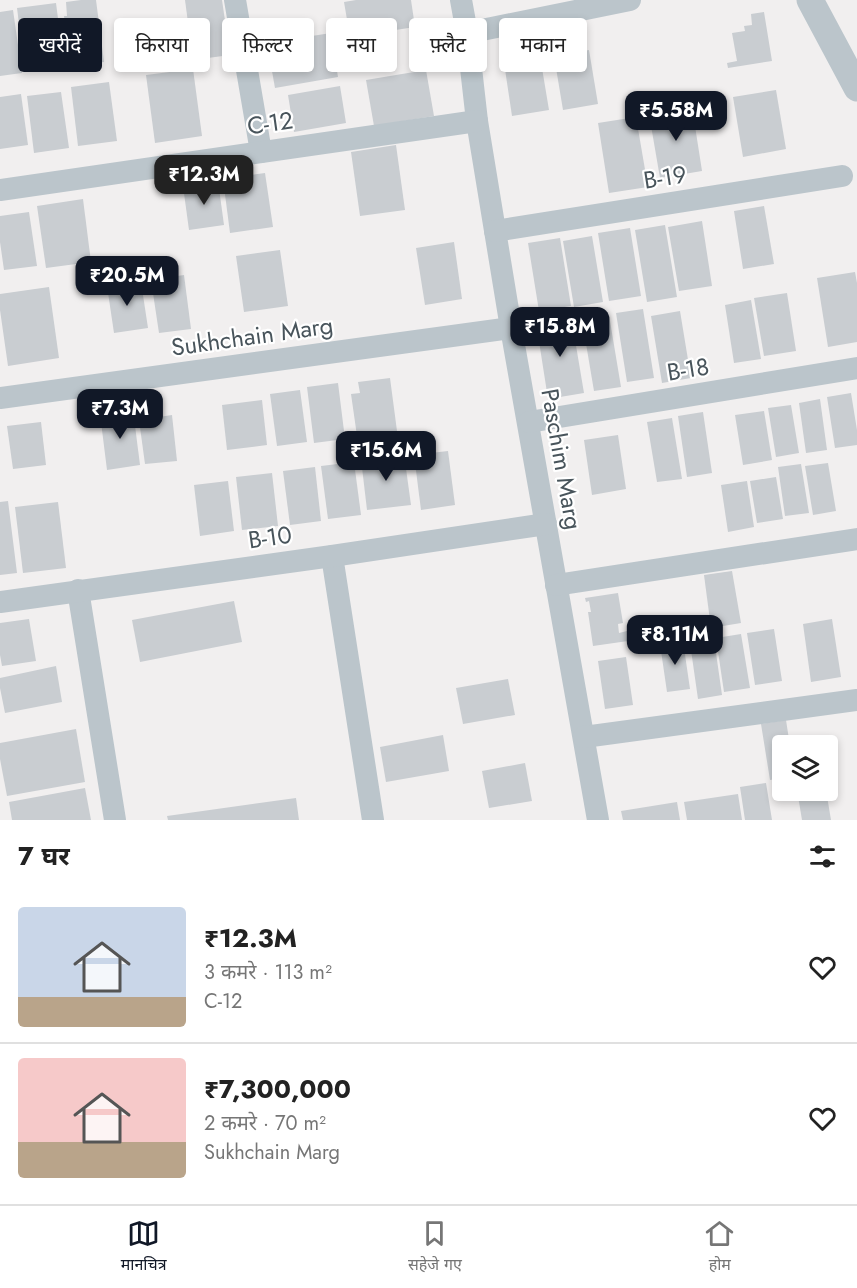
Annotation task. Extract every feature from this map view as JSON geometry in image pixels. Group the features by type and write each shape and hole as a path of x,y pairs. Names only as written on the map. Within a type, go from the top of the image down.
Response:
{"street":[{"path":"235,0 261,152"},
{"name":"Paschim Marg","path":"461,0 464,18"},
{"path":"487,29 630,0"},
{"path":"810,0 857,88"},
{"name":"Paschim Marg","path":"471,72 477,121 511,328 598,820"},
{"name":"C-12","path":"0,190 477,121"},
{"name":"B-19","path":"495,231 842,176"},
{"name":"Sukhchain Marg","path":"0,398 511,328"},
{"name":"B-18","path":"529,422 857,368"},
{"name":"B-10","path":"0,602 546,524"},
{"path":"556,585 857,539"},
{"path":"332,556 373,820"},
{"path":"78,590 115,820"},
{"path":"584,737 857,700"}],"building":[{"path":"96,0 98,18 64,18 67,16 66,2"},
{"path":"185,0 222,0 225,18 222,18 222,56 210,58 210,18 187,18"},
{"path":"411,0 414,18 409,18 409,28 397,30 397,18 347,18 344,2"},
{"path":"56,3 58,18 18,18 17,8"},
{"path":"13,10 18,45 18,72 22,73 0,76 0,12"},
{"path":"764,12 772,61 728,68 727,63 737,61 732,33 745,31 744,26 752,25 751,14"},
{"path":"326,34 326,72 337,72 338,77 275,88 272,72 314,72 314,36"},
{"path":"587,50 589,50 598,104 563,110 557,72 587,72"},
{"path":"193,72 202,136 155,143 146,75"},
{"path":"426,72 434,116 374,126 366,80"},
{"path":"505,72 543,72 549,110 512,116"},
{"path":"109,82 117,141 78,146 71,87"},
{"path":"340,86 346,123 294,132 288,95"},
{"path":"776,90 786,149 743,157 733,97"},
{"path":"61,92 69,148 34,153 27,96"},
{"path":"21,94 28,145 0,149 0,97"},
{"path":"692,107 702,171 660,178 649,114"},
{"path":"636,117 648,187 609,193 598,123"},
{"path":"396,145 405,210 360,216 351,152"},
{"path":"265,173 273,227 230,233 223,179"},
{"path":"218,181 224,225 189,230 183,186"},
{"path":"83,199 91,262 46,268 37,206"},
{"path":"764,206 774,264 743,269 734,211"},
{"path":"29,212 37,266 4,270 0,242 0,216"},
{"path":"702,221 712,286 679,291 668,227"},
{"path":"665,225 677,297 647,302 635,230"},
{"path":"630,228 641,296 609,301 598,233"},
{"path":"592,236 603,302 574,307 563,241"},
{"path":"560,238 571,306 539,311 528,243"},
{"path":"454,242 462,299 425,305 416,248"},
{"path":"280,250 288,306 244,312 236,256"},
{"path":"855,272 857,342 828,347 817,278"},
{"path":"184,275 191,329 159,333 151,280"},
{"path":"141,282 148,328 114,333 107,286"},
{"path":"49,287 59,358 8,366 0,294"},
{"path":"787,293 796,351 764,356 754,298"},
{"path":"751,300 761,359 734,363 725,305"},
{"path":"643,309 654,378 627,382 616,313"},
{"path":"680,311 691,378 662,383 651,316"},
{"path":"609,315 621,387 594,391 582,320"},
{"path":"571,316 584,393 548,399 536,322"},
{"path":"390,378 397,431 357,436 351,394 360,393 358,382"},
{"path":"338,383 345,439 314,443 307,387"},
{"path":"300,390 307,442 277,446 270,394"},
{"path":"851,393 857,445 835,448 827,397"},
{"path":"820,399 827,450 806,453 799,403"},
{"path":"262,400 267,445 227,450 222,405"},
{"path":"791,405 799,453 776,457 768,408"},
{"path":"133,410 140,465 107,470 100,414"},
{"path":"764,411 772,460 743,465 735,415"},
{"path":"703,412 712,473 687,477 678,416"},
{"path":"172,415 177,461 145,464 139,420"},
{"path":"672,418 682,479 657,482 647,422"},
{"path":"41,422 46,465 13,469 7,426"},
{"path":"618,435 626,489 592,495 584,440"},
{"path":"448,451 455,505 421,510 414,455"},
{"path":"404,454 411,505 367,510 361,459"},
{"path":"354,462 361,515 328,519 321,466"},
{"path":"828,463 836,511 813,515 805,466"},
{"path":"801,464 809,513 785,516 778,467"},
{"path":"315,467 321,521 290,525 283,471"},
{"path":"272,473 278,526 242,530 236,477"},
{"path":"776,477 783,519 757,523 750,481"},
{"path":"228,481 234,531 200,536 194,485"},
{"path":"747,481 754,527 728,532 721,485"},
{"path":"8,501 17,573 0,575 0,502"},
{"path":"58,502 66,568 23,573 15,507"},
{"path":"732,571 741,623 711,628 704,575"},
{"path":"618,593 623,623 618,624 619,633 627,631 628,641 593,646 588,612 591,612 589,601 586,602 585,598"},
{"path":"234,601 242,642 140,662 132,620"},
{"path":"29,619 36,661 2,666 0,623"},
{"path":"832,619 841,677 811,682 803,624"},
{"path":"774,629 782,681 755,685 747,633"},
{"path":"741,634 750,688 724,692 716,638"},
{"path":"714,639 722,695 698,699 690,643"},
{"path":"683,641 690,689 667,692 660,644"},
{"path":"626,657 633,705 605,709 598,661"},
{"path":"56,666 62,702 5,713 0,678"},
{"path":"508,679 515,715 463,724 456,688"},
{"path":"786,720 788,735 772,735 772,780 770,780 761,724"},
{"path":"76,729 85,782 7,796 0,759 0,743"},
{"path":"443,735 449,771 386,782 380,747"},
{"path":"525,763 532,801 489,808 482,771"},
{"path":"766,783 772,820 745,820 740,787"},
{"path":"85,788 91,820 12,820 9,802"},
{"path":"738,794 742,820 687,820 684,802"},
{"path":"296,798 299,820 168,820 167,816"},
{"path":"799,801 828,801 831,820 802,820"},
{"path":"677,802 680,820 623,820 621,811"}]}
